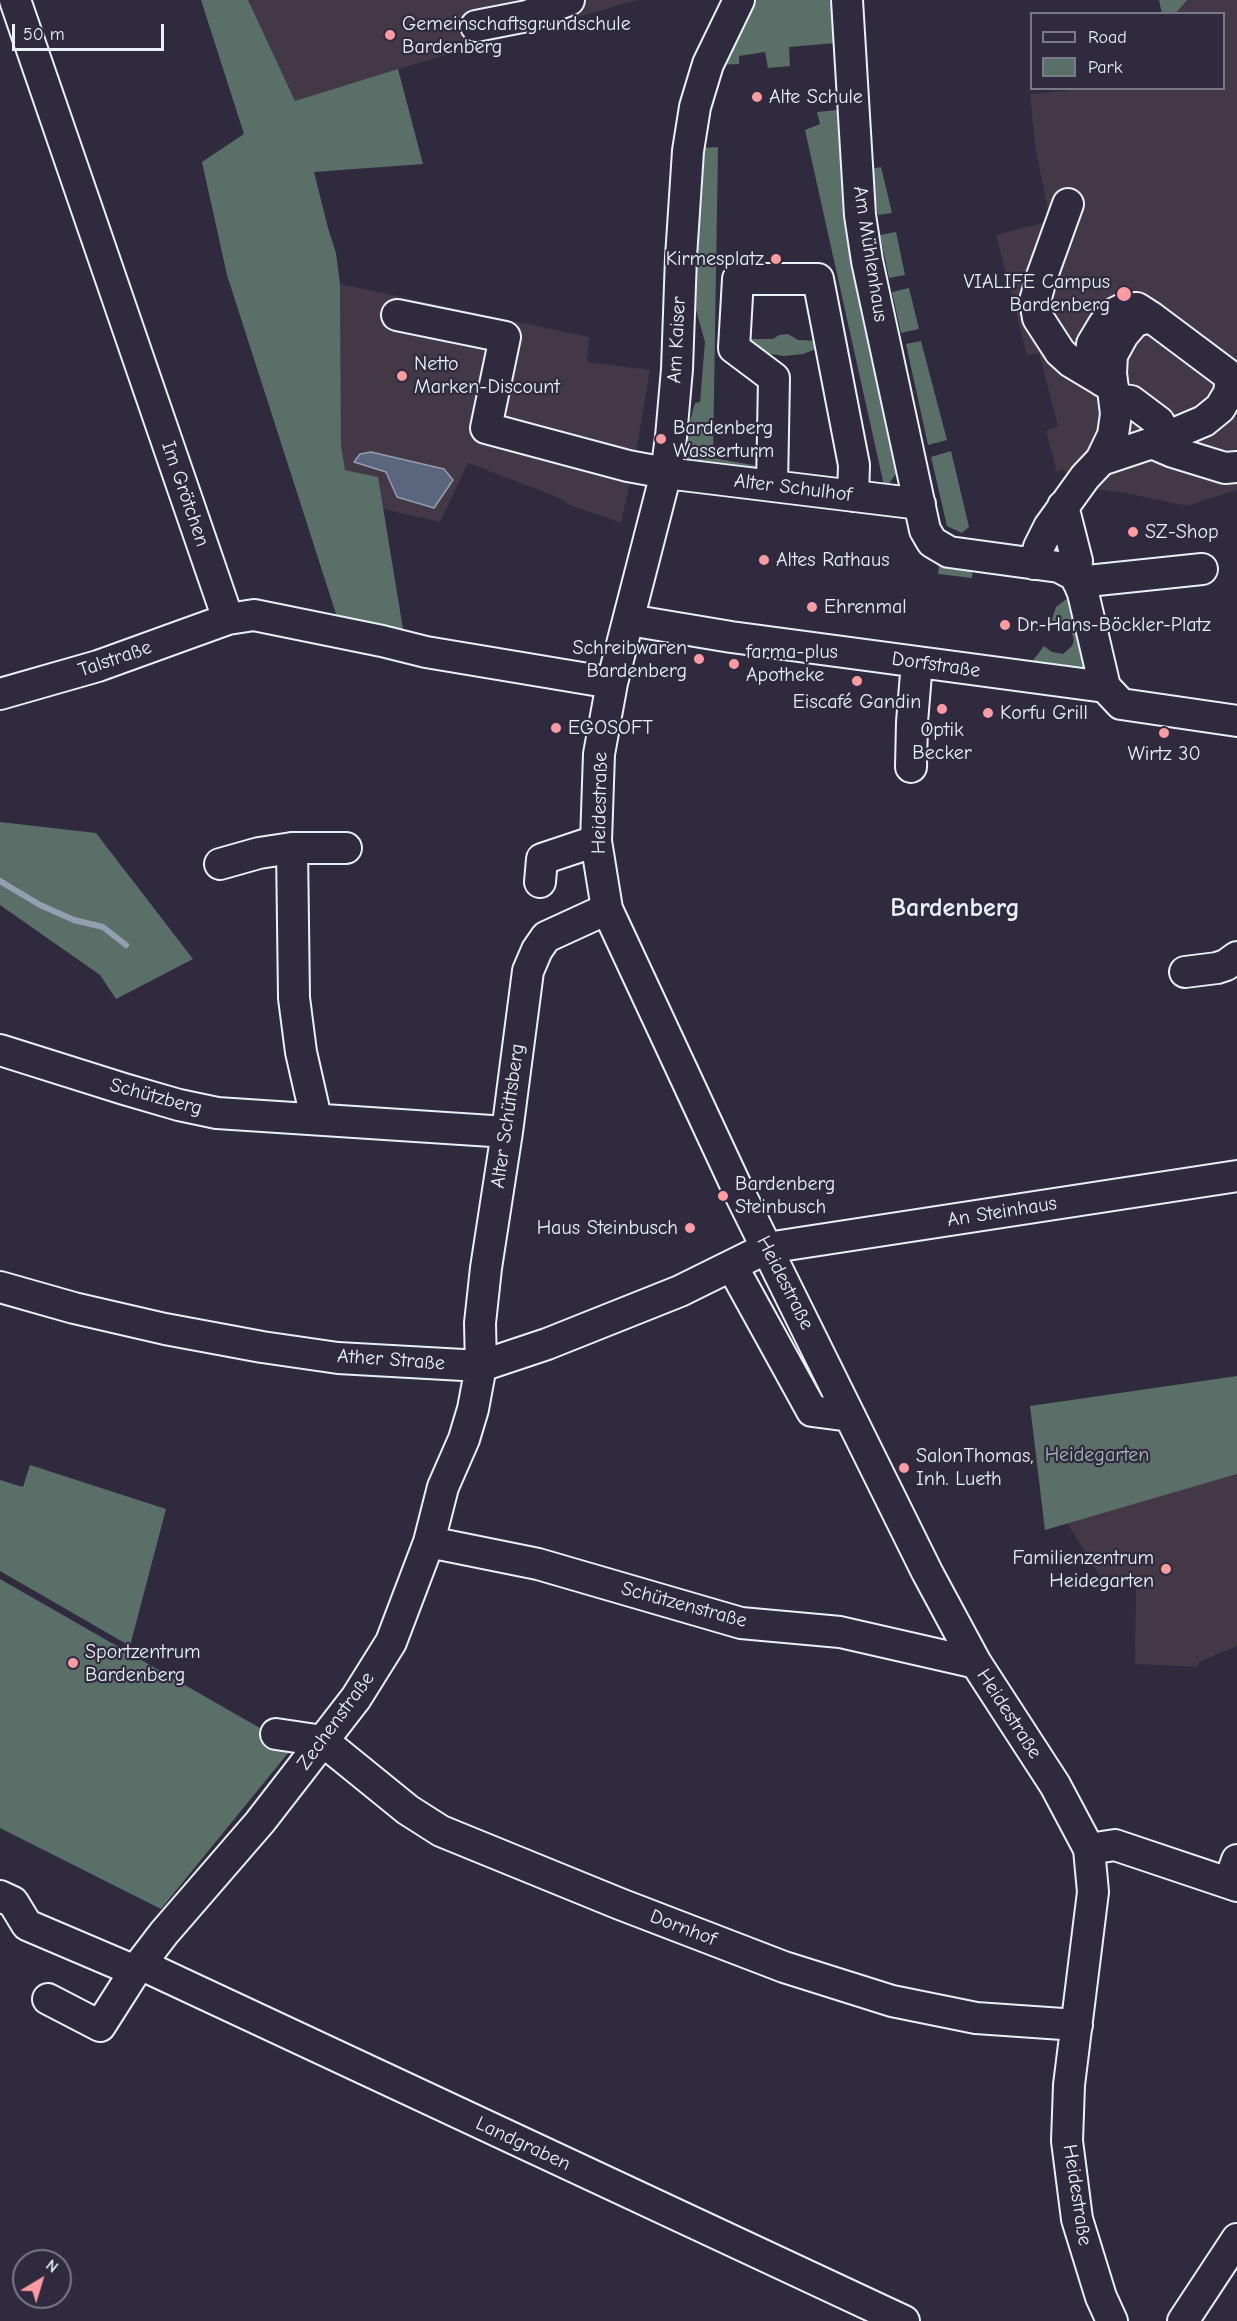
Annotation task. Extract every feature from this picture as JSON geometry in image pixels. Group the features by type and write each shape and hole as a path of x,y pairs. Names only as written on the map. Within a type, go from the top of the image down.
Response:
{"street":[{"name":"Im Grötchen","path":"15,0 228,619"},
{"path":"476,26 527,16 569,0"},
{"name":"Am Mühlenhaus","path":"847,0 860,215 867,261 920,504"},
{"name":"Am Kaiser","path":"612,682 666,473 677,369 688,151 695,107 708,64 737,1"},
{"path":"1068,204 1035,301 1038,318 1060,352 1071,362 1159,422 1159,440 1173,452 1225,468 1237,467"},
{"path":"772,486 774,378 734,348 738,279 818,279 854,465 853,496"},
{"path":"1034,564 1039,547 1063,506 1093,469 1113,435 1116,414 1110,389 1094,367 1091,355 1092,344 1104,324 1115,313 1123,309 1137,308 1231,377 1229,393 1220,408 1204,421 1093,469"},
{"name":"Alter Schulhof","path":"397,315 505,337 486,428 628,466 666,473 920,504"},
{"path":"920,504 925,530 932,543 949,552 1059,567 1077,579 1202,569"},
{"path":"1063,506 1077,561 1077,579 1083,593 1105,687 1121,704 1237,721"},
{"path":"228,619 254,615 426,652 612,682"},
{"name":"Talstraße","path":"0,694 98,666 228,619"},
{"name":"Dorfstraße","path":"629,620 666,628 1105,687"},
{"path":"911,766 917,662"},
{"name":"Heidestraße","path":"612,682 599,754 596,841 607,909 767,1248 927,1572 976,1663 1055,1785 1089,1850 1093,1892 1069,2085 1067,2140 1077,2219 1097,2286 1112,2321"},
{"path":"540,882 542,859 596,841"},
{"path":"220,864 259,853 292,848 345,848"},
{"path":"292,848 294,998 301,1052 316,1118"},
{"name":"Alter Schüttsberg","path":"482,1366 480,1323 528,972 537,950 546,937 607,909"},
{"path":"1185,972 1226,966 1237,957"},
{"name":"Schützberg","path":"0,1050 179,1105 216,1113 507,1132"},
{"name":"An Steinhaus","path":"767,1248 1237,1176"},
{"name":"Ather Straße","path":"0,1287 142,1324 262,1347 338,1358 482,1366 548,1344 680,1291 767,1248"},
{"path":"732,1266 812,1411 850,1416"},
{"name":"Zechenstraße","path":"48,1999 100,2026 164,1933 260,1822 357,1698 391,1642 429,1542 443,1487 470,1419 482,1366"},
{"name":"Schützenstraße","path":"429,1542 538,1564 741,1623 840,1632 976,1663"},
{"path":"276,1734 323,1741"},
{"name":"Dornhof","path":"323,1741 408,1810 441,1831 784,1967 892,2001 976,2018 1077,2025"},
{"path":"1089,1850 1115,1845 1234,1876"},
{"name":"Landgraben","path":"0,1896 12,1902 27,1925 138,1968 904,2321"},
{"path":"1184,2321 1237,2239"}],"shaded area":[{"name":"Gemeinschaftsgrundschule Bardenberg","path":"248,0 637,0 398,69 295,102"},
{"name":"VIALIFE Campus Bardenberg","path":"1187,0 1237,0 1237,490 1187,506 1121,492 1086,489 1062,469 1057,473 1046,431 1058,426 1039,353 1027,355 996,235 1050,221 1035,146 1030,94 1073,90 1225,90 1225,12 1177,12"},
{"path":"340,284 589,337 587,362 650,370 621,523 572,506 557,497 468,463 440,522 383,509 377,477 345,470 341,446"},
{"name":"Familienzentrum Heidegarten","path":"1237,1474 1237,1646 1199,1662 1198,1667 1135,1664 1136,1579 1107,1587 1067,1523"}],"green space":[{"path":"201,0 248,0 295,101 398,69 423,164 314,172 336,253 340,284 341,445 345,470 378,477 404,635 337,617 227,275 202,162 244,134"},
{"path":"751,0 829,0 833,7 836,43 789,47 790,66 768,68 765,52 739,56 739,64 718,65"},
{"path":"1159,0 1187,0 1177,12 1162,12"},
{"path":"838,110 849,214 901,474 895,475 885,490 805,130 820,124 817,112"},
{"path":"718,147 713,458 758,466 765,471 691,465 683,456 683,446 695,403 700,402 705,342 694,303 699,148"},
{"path":"881,167 892,213 878,215 870,169"},
{"path":"896,232 905,275 889,278 880,235"},
{"path":"909,288 919,329 901,333 892,292"},
{"path":"788,334 798,340 820,341 821,347 803,354 784,356 765,353 749,344 750,339 773,339 779,335"},
{"path":"921,341 947,440 928,445 906,344"},
{"path":"951,451 969,527 962,533 947,526 931,457"},
{"path":"940,560 973,564 972,578 938,574"},
{"path":"1069,597 1094,675 1031,663 1044,646 1052,652 1063,654 1072,646 1074,640 1071,630 1063,625 1053,626 1052,619 1056,607"},
{"path":"0,822 96,833 193,959 116,999 100,975 0,905"},
{"name":"Heidegarten","path":"1237,1376 1237,1474 1045,1530 1030,1406"},
{"path":"30,1465 166,1509 130,1646 0,1571 0,1480 23,1487"},
{"name":"Sportzentrum Bardenberg","path":"0,1579 293,1747 161,1909 0,1828"}],"water":[{"path":"371,452 444,469 453,480 434,508 397,497 386,472 354,462 360,454"}],"waterway":[{"path":"0,881 40,905 74,920 103,927 126,945"}],"place":[{"name":"Gemeinschaftsgrundschule Bardenberg","path":"390,35"},
{"name":"Alte Schule","path":"757,97"},
{"name":"Kirmesplatz","path":"776,259"},
{"name":"VIALIFE Campus Bardenberg","path":"1124,294"},
{"name":"Netto Marken-Discount","path":"402,376"},
{"name":"Bardenberg Wasserturm","path":"661,439"},
{"name":"SZ-Shop","path":"1133,532"},
{"name":"Altes Rathaus","path":"764,560"},
{"name":"Ehrenmal","path":"812,607"},
{"name":"Dr.-Hans-Böckler-Platz","path":"1005,625"},
{"name":"Schreibwaren Bardenberg","path":"699,659"},
{"name":"farma-plus Apotheke","path":"734,664"},
{"name":"Eiscafé Gandin","path":"857,681"},
{"name":"Optik Becker","path":"942,709"},
{"name":"Korfu Grill","path":"988,713"},
{"name":"EGOSOFT","path":"556,728"},
{"name":"Wirtz 30","path":"1164,733"},
{"name":"Bardenberg Steinbusch","path":"723,1196"},
{"name":"Haus Steinbusch","path":"690,1228"},
{"name":"SalonThomas, Inh. Lueth","path":"904,1468"},
{"name":"Familienzentrum Heidegarten","path":"1166,1569"},
{"name":"Sportzentrum Bardenberg","path":"73,1663"}],"district":[{"name":"Bardenberg","path":"955,909"}]}
